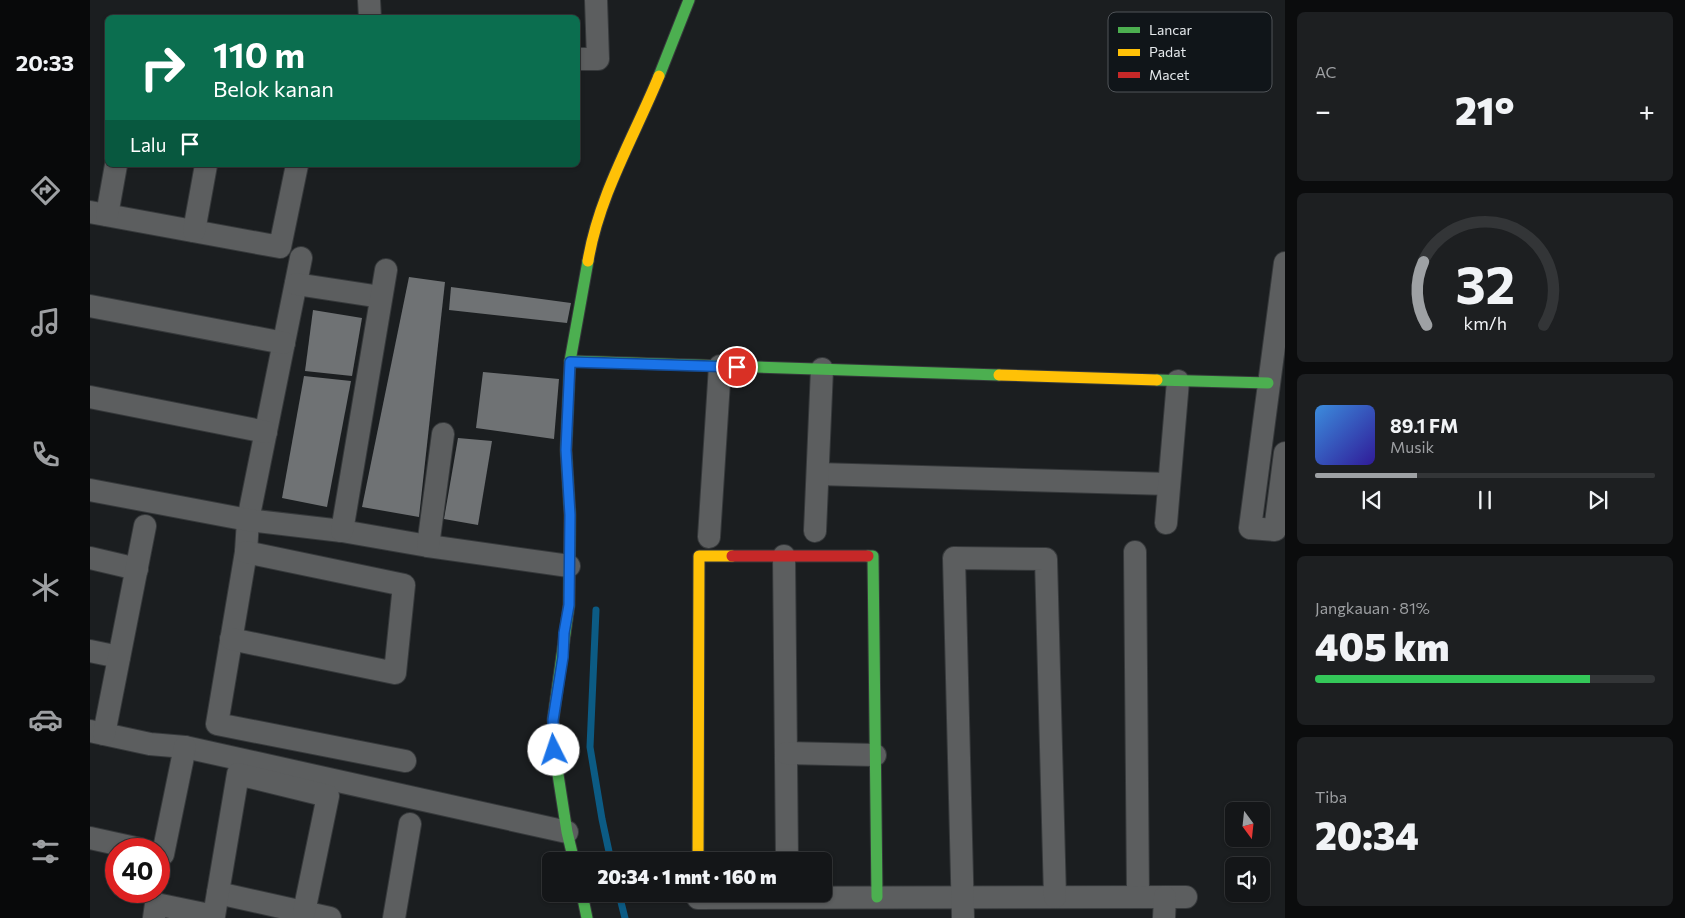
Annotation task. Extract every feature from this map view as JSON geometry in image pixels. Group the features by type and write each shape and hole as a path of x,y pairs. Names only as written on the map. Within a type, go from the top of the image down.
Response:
{"street":[{"path":"369,0 370,15"},
{"path":"580,60 598,59 596,0"},
{"path":"572,852 556,762 553,720 569,605 570,515 566,450 570,362 592,239 601,209 647,105 689,0"},
{"path":"115,167 98,214 280,247 297,167"},
{"path":"194,231 206,167"},
{"path":"301,258 248,520 246,552 217,724 405,761"},
{"path":"1285,263 1250,528 1274,530 1285,453"},
{"path":"342,531 386,270"},
{"path":"296,284 381,297"},
{"path":"90,306 284,343"},
{"path":"570,362 1268,384"},
{"path":"709,537 720,366"},
{"path":"816,531 822,369"},
{"path":"1166,523 1178,380"},
{"path":"90,397 266,432"},
{"path":"428,546 443,434"},
{"path":"818,474 1169,484"},
{"path":"90,490 248,520 342,531 428,546 569,566"},
{"path":"145,526 119,657 97,732 150,744 185,747 567,832"},
{"path":"231,639 395,673 404,584 246,552"},
{"path":"1135,552 1138,897"},
{"path":"698,852 699,556 873,556 876,897"},
{"path":"784,556 787,852"},
{"path":"90,558 137,569"},
{"path":"963,908 954,558 1046,558 1055,897"},
{"path":"90,651 119,657"},
{"path":"166,838 185,747"},
{"path":"786,753 875,755"},
{"path":"154,918 156,904 214,916 238,774 328,796 304,912"},
{"path":"394,918 410,824"},
{"path":"90,838 105,841"},
{"path":"218,893 247,909 304,912 330,918"},
{"path":"832,897 876,897 963,908 1055,897 1138,897 1172,904"},
{"path":"584,902 587,918"}],"building":[{"path":"409,277 445,282 419,517 362,507"},
{"path":"451,287 571,303 567,323 449,310"},
{"path":"313,310 362,318 352,376 305,371"},
{"path":"483,372 559,379 554,439 476,428"},
{"path":"304,376 351,381 327,507 282,498"},
{"path":"458,438 492,441 478,525 444,519"}],"waterway":[{"path":"596,610 590,747 609,852"},
{"path":"621,902 625,918"}],"traffic: fast":[{"path":"659,76 689,0"},
{"path":"572,852 556,762 553,720 569,605 570,515 566,450 570,361 588,261"},
{"path":"570,361 999,375"},
{"path":"1157,380 1268,383"},
{"path":"868,556 873,556 877,897"},
{"path":"584,902 587,918"}],"traffic: slow":[{"path":"588,261 600,213 618,167 659,76"},
{"path":"999,375 1157,380"},
{"path":"698,852 699,556 732,556"}],"traffic: jam":[{"path":"732,556 868,556"}],"route":[{"path":"554,750 553,720 569,605 570,515 566,450 570,362 737,367"}]}
